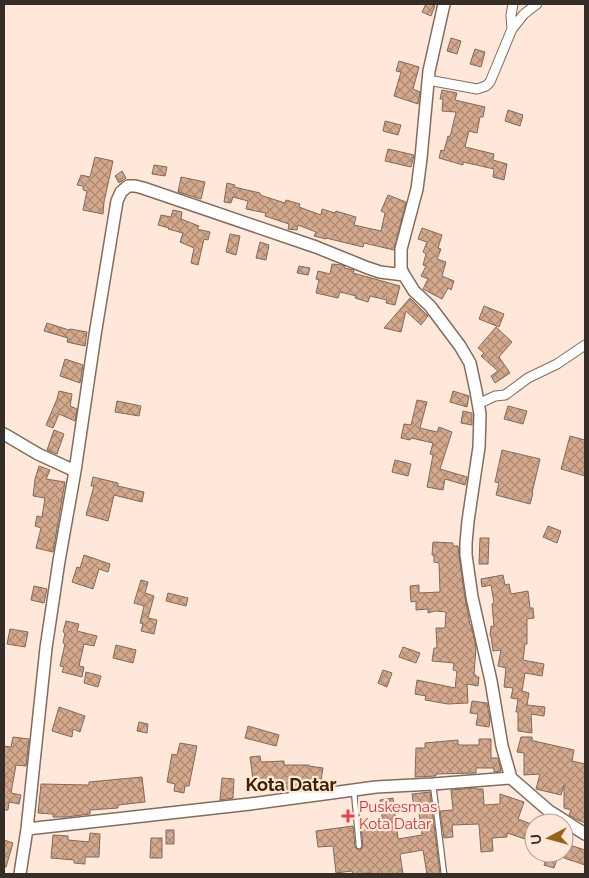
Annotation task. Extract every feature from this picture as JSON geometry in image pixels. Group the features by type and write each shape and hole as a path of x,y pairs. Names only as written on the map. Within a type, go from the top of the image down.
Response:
{"street":[{"path":"444,4 429,71 422,158 417,189 400,256 401,268 414,291 435,312 470,363 480,414 479,446 468,521 466,555 472,597 510,778 549,811 585,834"},
{"path":"512,29 511,15 513,4"},
{"path":"428,80 477,89 486,86 490,82 512,29 524,14 536,4"},
{"path":"20,874 27,828 46,648 117,201 121,192 128,186 143,188 307,244 380,272 404,275"},
{"path":"478,404 495,396 505,395 528,378 557,364 585,345"},
{"path":"4,434 38,454 75,471"},
{"path":"27,828 164,814 354,790 510,778"}],"lane":[{"path":"433,784 444,874"},
{"path":"354,790 359,846"}],"building":[{"path":"426,4 435,6 431,16 422,12"},
{"path":"451,38 461,41 457,54 447,51"},
{"path":"475,49 485,52 481,67 470,64"},
{"path":"399,61 419,67 413,89 420,92 418,104 394,96 401,72 396,71"},
{"path":"442,90 457,93 455,100 485,107 483,117 480,117 477,133 469,131 465,147 494,154 493,160 507,164 504,180 493,177 494,169 463,162 463,165 439,158 441,150 444,151 448,136 450,137 456,112 442,111 443,99 440,99"},
{"path":"508,110 523,115 520,126 505,121"},
{"path":"385,121 401,125 398,135 383,131"},
{"path":"388,149 414,155 411,167 385,161"},
{"path":"95,157 113,161 103,214 83,210 87,191 83,190 83,186 77,185 81,175 90,177"},
{"path":"154,165 167,167 165,176 152,174"},
{"path":"122,171 126,178 119,183 115,176"},
{"path":"181,177 205,182 201,199 178,192"},
{"path":"227,183 285,203 286,200 300,204 299,207 321,215 322,209 356,217 354,225 381,231 385,213 381,211 388,195 406,202 394,250 364,243 363,247 314,236 316,232 298,225 297,230 288,229 289,224 265,216 266,213 246,209 248,201 233,197 231,203 224,202"},
{"path":"173,210 182,212 181,219 199,226 197,229 210,232 208,240 204,239 198,265 191,263 194,248 180,242 183,233 158,225 161,215 171,217"},
{"path":"422,228 442,235 438,248 441,249 437,259 446,262 442,276 454,281 451,290 448,288 442,299 423,289 428,279 421,276 426,266 423,265 426,254 423,252 427,242 418,239"},
{"path":"230,234 240,236 236,255 226,252"},
{"path":"260,242 269,245 266,260 256,258"},
{"path":"332,264 342,265 344,268 354,270 353,273 400,286 395,305 386,303 387,300 370,296 368,302 355,298 356,296 340,292 338,298 316,293 319,280 316,279 318,271 330,274"},
{"path":"299,266 310,268 308,275 297,273"},
{"path":"410,298 428,316 421,325 406,311 401,332 384,328"},
{"path":"484,306 504,314 499,327 479,319"},
{"path":"47,323 69,330 87,332 85,346 67,342 68,338 44,331"},
{"path":"496,327 512,342 499,357 510,373 495,383 491,376 498,371 481,356 484,353 478,348"},
{"path":"65,359 83,365 80,383 60,376"},
{"path":"59,391 72,394 70,406 77,409 75,421 59,414 53,428 46,425"},
{"path":"453,391 469,396 467,407 450,402"},
{"path":"417,400 427,402 420,428 437,432 439,427 452,432 440,469 467,477 465,485 445,479 443,490 427,487 433,455 430,454 433,443 411,438 410,440 401,438 404,424 411,425"},
{"path":"117,401 141,406 139,416 115,412"},
{"path":"508,406 527,411 523,424 504,419"},
{"path":"463,411 472,413 472,425 461,423"},
{"path":"54,430 64,434 57,454 47,450"},
{"path":"570,436 585,440 585,476 561,469"},
{"path":"502,450 540,459 530,504 496,495 499,483 495,482"},
{"path":"395,460 411,464 408,476 392,472"},
{"path":"39,466 50,470 46,479 65,482 53,552 36,548 41,528 35,526 37,516 42,517 45,498 33,496"},
{"path":"93,477 118,483 118,486 144,492 142,502 114,495 108,521 86,515 94,486 91,486"},
{"path":"548,526 561,531 557,543 543,537"},
{"path":"480,538 489,538 488,564 479,564"},
{"path":"433,542 453,543 453,546 458,546 465,598 476,647 474,675 479,677 478,686 467,684 468,703 448,704 425,700 426,696 415,694 417,680 455,688 457,671 453,670 454,663 432,661 434,648 437,648 436,628 445,628 446,612 435,611 428,613 428,609 416,610 416,601 411,602 410,586 419,585 419,593 440,592 439,563 434,562 434,555 432,555"},
{"path":"84,555 110,564 108,572 99,569 93,589 72,582 77,567 80,568"},
{"path":"503,575 505,585 509,584 511,594 528,591 530,608 533,608 534,618 527,619 527,644 525,644 523,660 544,664 542,676 525,673 522,691 529,693 527,705 545,707 544,716 531,714 532,733 518,731 518,712 516,712 518,699 511,698 513,688 504,687 506,668 498,666 501,650 493,651 490,636 491,626 494,627 492,604 494,603 491,585 482,587 481,579"},
{"path":"141,580 148,582 145,593 154,596 148,618 157,620 154,634 141,631 143,624 140,623 144,606 134,603"},
{"path":"34,586 47,589 44,603 31,600"},
{"path":"168,593 188,598 186,606 166,601"},
{"path":"66,621 79,624 77,631 97,636 94,646 84,644 79,666 84,667 82,677 62,672 64,667 60,666 65,644 63,643 65,633 63,632"},
{"path":"10,629 28,632 25,647 7,644"},
{"path":"116,645 136,650 133,663 113,658"},
{"path":"403,647 420,653 416,663 399,657"},
{"path":"383,670 392,673 387,687 378,683"},
{"path":"86,672 101,676 98,687 84,683"},
{"path":"472,701 487,703 490,720 489,727 476,725 478,714 470,713"},
{"path":"59,707 85,716 80,732 73,729 72,737 52,731"},
{"path":"139,722 148,724 147,733 137,731"},
{"path":"248,726 279,735 276,746 245,738"},
{"path":"13,737 29,739 26,766 16,765 11,793 21,795 19,804 9,802 8,810 4,810 4,746 11,747"},
{"path":"521,737 532,737 534,741 574,750 572,761 585,764 585,823 574,818 574,813 570,813 571,810 564,808 564,785 561,795 536,789 540,774 524,775 524,753 517,752"},
{"path":"479,739 491,739 491,758 498,758 501,771 494,772 494,768 476,768 476,773 436,774 436,776 415,777 416,748 425,748 425,743 458,740 458,745 479,745"},
{"path":"180,743 197,746 189,786 185,786 184,793 174,791 175,784 167,782 172,754 177,755"},
{"path":"260,756 261,762 284,761 284,765 309,765 323,768 320,786 310,785 310,788 271,790 271,786 254,787 250,757"},
{"path":"142,777 145,802 118,805 118,808 90,810 90,814 66,817 53,817 53,814 38,813 41,784 89,785 89,782"},
{"path":"222,778 234,779 233,798 220,800"},
{"path":"483,789 484,805 500,804 500,794 524,802 518,819 524,821 524,839 507,833 507,837 492,838 493,851 481,852 479,824 452,825 453,837 444,838 440,811 453,810 451,790"},
{"path":"430,792 440,874 427,874 423,850 400,854 403,874 353,874 352,871 336,873 333,846 318,847 316,831 353,826 355,847 361,850 363,846 361,827 383,825 380,800 393,798 398,839 422,835 418,807 414,808 412,794"},
{"path":"166,830 174,830 174,844 166,844"},
{"path":"90,833 100,834 99,857 85,857 85,864 74,863 74,860 51,858 53,835 68,836 68,840 89,842"},
{"path":"151,838 162,838 162,858 150,858"},
{"path":"4,840 13,843 6,867 4,867"},
{"path":"574,846 585,850 585,865 574,861"},
{"path":"545,863 556,863 554,868 544,865"}],"place":[{"name":"Puskesmas Kota Datar","path":"348,816"}],"district":[{"name":"Kota Datar","path":"291,785"}]}
